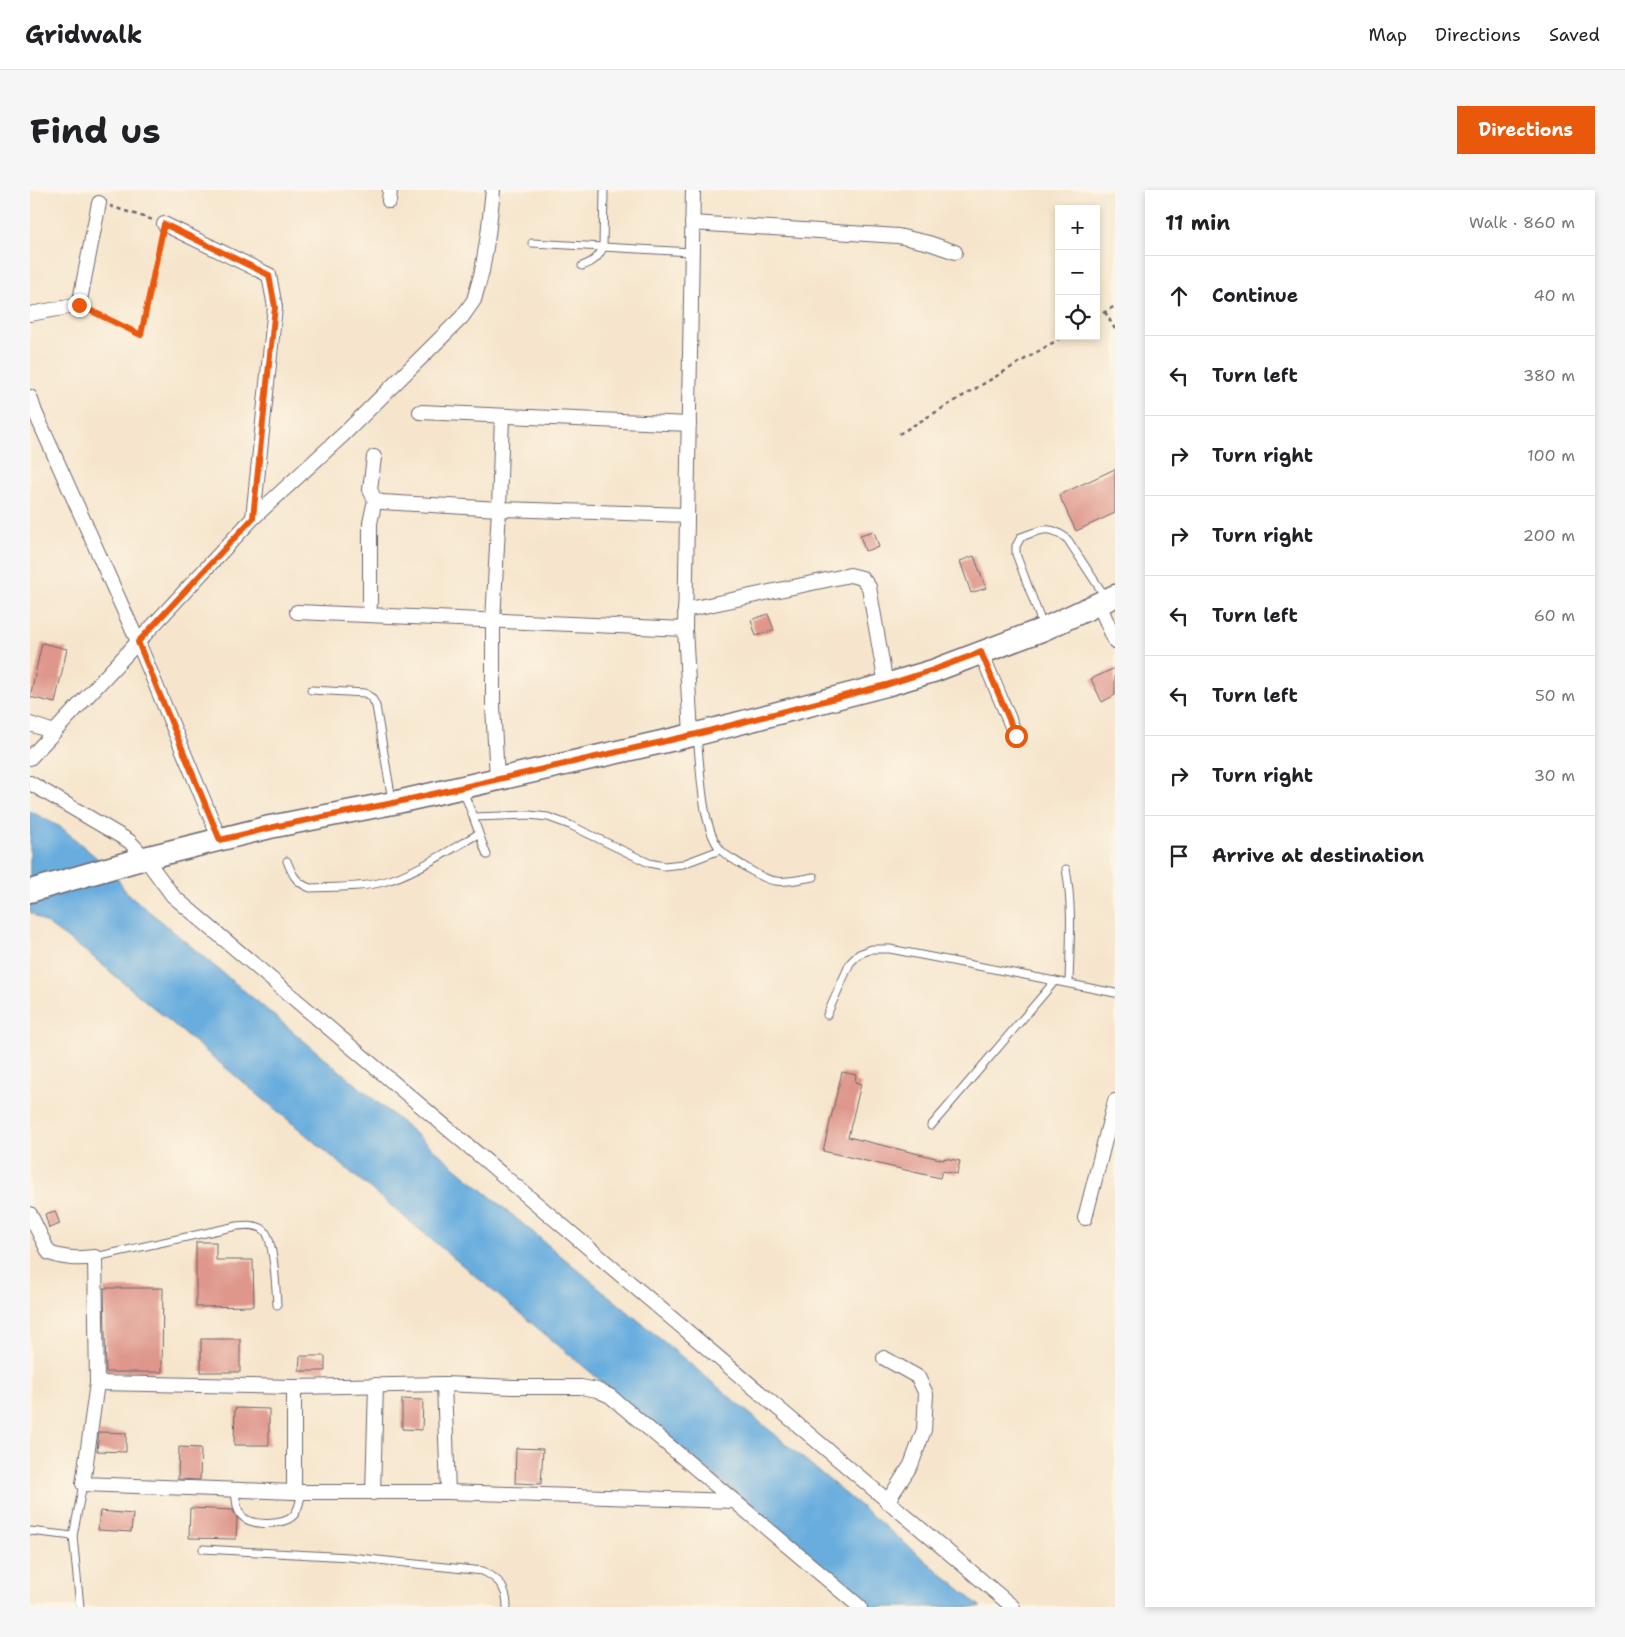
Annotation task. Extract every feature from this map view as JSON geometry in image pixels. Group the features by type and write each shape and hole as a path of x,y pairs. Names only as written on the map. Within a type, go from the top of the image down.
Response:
{"main road":[{"path":"30,891 145,858 278,826 393,803 694,735 886,685 933,670 1044,629 1107,600"}],"street":[{"path":"30,758 253,518 344,434 462,318 474,300 482,270 493,190"},
{"path":"693,190 685,629 694,735"},
{"path":"30,314 79,305 99,202"},
{"path":"692,223 898,236 929,243 955,252"},
{"path":"164,224 269,275 275,307 253,518"},
{"path":"30,397 32,412 138,642 220,840"},
{"path":"420,412 689,424"},
{"path":"497,778 493,706 493,621 502,416"},
{"path":"370,604 370,523 375,500 370,490 374,457"},
{"path":"375,500 499,509 687,515"},
{"path":"685,610 850,576 862,578 869,587 886,685"},
{"path":"1107,600 1115,641"},
{"path":"297,612 685,629"},
{"path":"981,652 1016,736"},
{"path":"30,724 54,732"},
{"path":"30,783 129,841 145,858 173,896 1013,1607"},
{"path":"1085,1218 1115,1101"},
{"path":"30,1214 49,1253 63,1258 95,1257 97,1383 83,1484 298,1492 448,1492 734,1501"},
{"path":"884,1358 918,1377 926,1394 924,1430 911,1465 887,1502"},
{"path":"97,1383 294,1387 444,1384 512,1387 581,1387 597,1390 610,1396 860,1607"},
{"path":"444,1384 448,1492"},
{"path":"373,1493 376,1385"},
{"path":"294,1387 298,1492"}],"lane":[{"path":"582,266 591,263 599,257 603,248 604,190"},
{"path":"532,243 691,252"},
{"path":"1044,629 1016,554 1016,546 1021,537 1047,529 1055,530 1062,534 1068,540 1107,600"},
{"path":"311,690 365,693 372,698 376,706 393,803"},
{"path":"694,735 707,823 720,850 759,876 771,881 786,882 814,878"},
{"path":"461,787 474,817 478,834 487,856"},
{"path":"474,817 529,815 548,818 570,825 649,863 664,866 683,864 720,850"},
{"path":"287,861 296,879 302,885 310,888 366,885 384,882 402,875 478,834"},
{"path":"1066,868 1071,911 1069,983"},
{"path":"827,1015 850,963 859,954 872,949 890,949 1069,983 1115,994"},
{"path":"931,1126 1054,981"},
{"path":"95,1257 237,1226 249,1225 259,1227 265,1231 271,1241 278,1305"},
{"path":"80,1607 73,1536 83,1484"},
{"path":"235,1490 238,1509 242,1516 256,1523 280,1522 295,1514 298,1492"},
{"path":"30,1532 73,1536"},
{"path":"203,1549 349,1557 483,1570 495,1576 502,1586 507,1607"}],"path":[{"path":"79,305 141,335 164,224 99,202"},
{"path":"1100,315 1115,306"},
{"path":"1105,312 1115,329"},
{"path":"898,434 1057,340"}],"water":[{"path":"30,811 62,828 112,871 126,892 981,1607 872,1607 88,953 30,912"}],"building":[{"path":"1115,469 1115,513 1076,531 1059,495"},
{"path":"874,531 879,547 865,551 860,535"},
{"path":"974,556 986,588 971,593 960,561"},
{"path":"768,614 774,630 756,636 751,620"},
{"path":"42,643 67,649 55,703 30,697"},
{"path":"1115,668 1115,695 1102,702 1091,679"},
{"path":"842,1072 856,1075 855,1082 861,1084 848,1137 944,1160 944,1158 960,1161 957,1174 942,1171 940,1178 823,1151"},
{"path":"55,1211 60,1224 49,1228 45,1214"},
{"path":"196,1242 216,1242 216,1260 253,1260 254,1306 196,1307"},
{"path":"104,1288 163,1288 162,1372 106,1372"},
{"path":"201,1339 240,1339 240,1372 201,1372"},
{"path":"300,1356 325,1356 325,1371 299,1371"},
{"path":"402,1399 423,1400 422,1430 402,1429"},
{"path":"235,1408 269,1409 269,1445 234,1445"},
{"path":"99,1432 126,1433 126,1452 97,1451"},
{"path":"179,1447 201,1448 200,1480 178,1479"},
{"path":"516,1448 543,1449 541,1484 515,1483"},
{"path":"190,1508 233,1510 237,1518 236,1539 189,1538"},
{"path":"100,1511 133,1514 131,1532 98,1530"}],"route":[{"path":"79,305 141,335 164,224 269,275 275,307 253,518 138,642 220,840 697,734 886,685 981,652 1016,736"}]}
